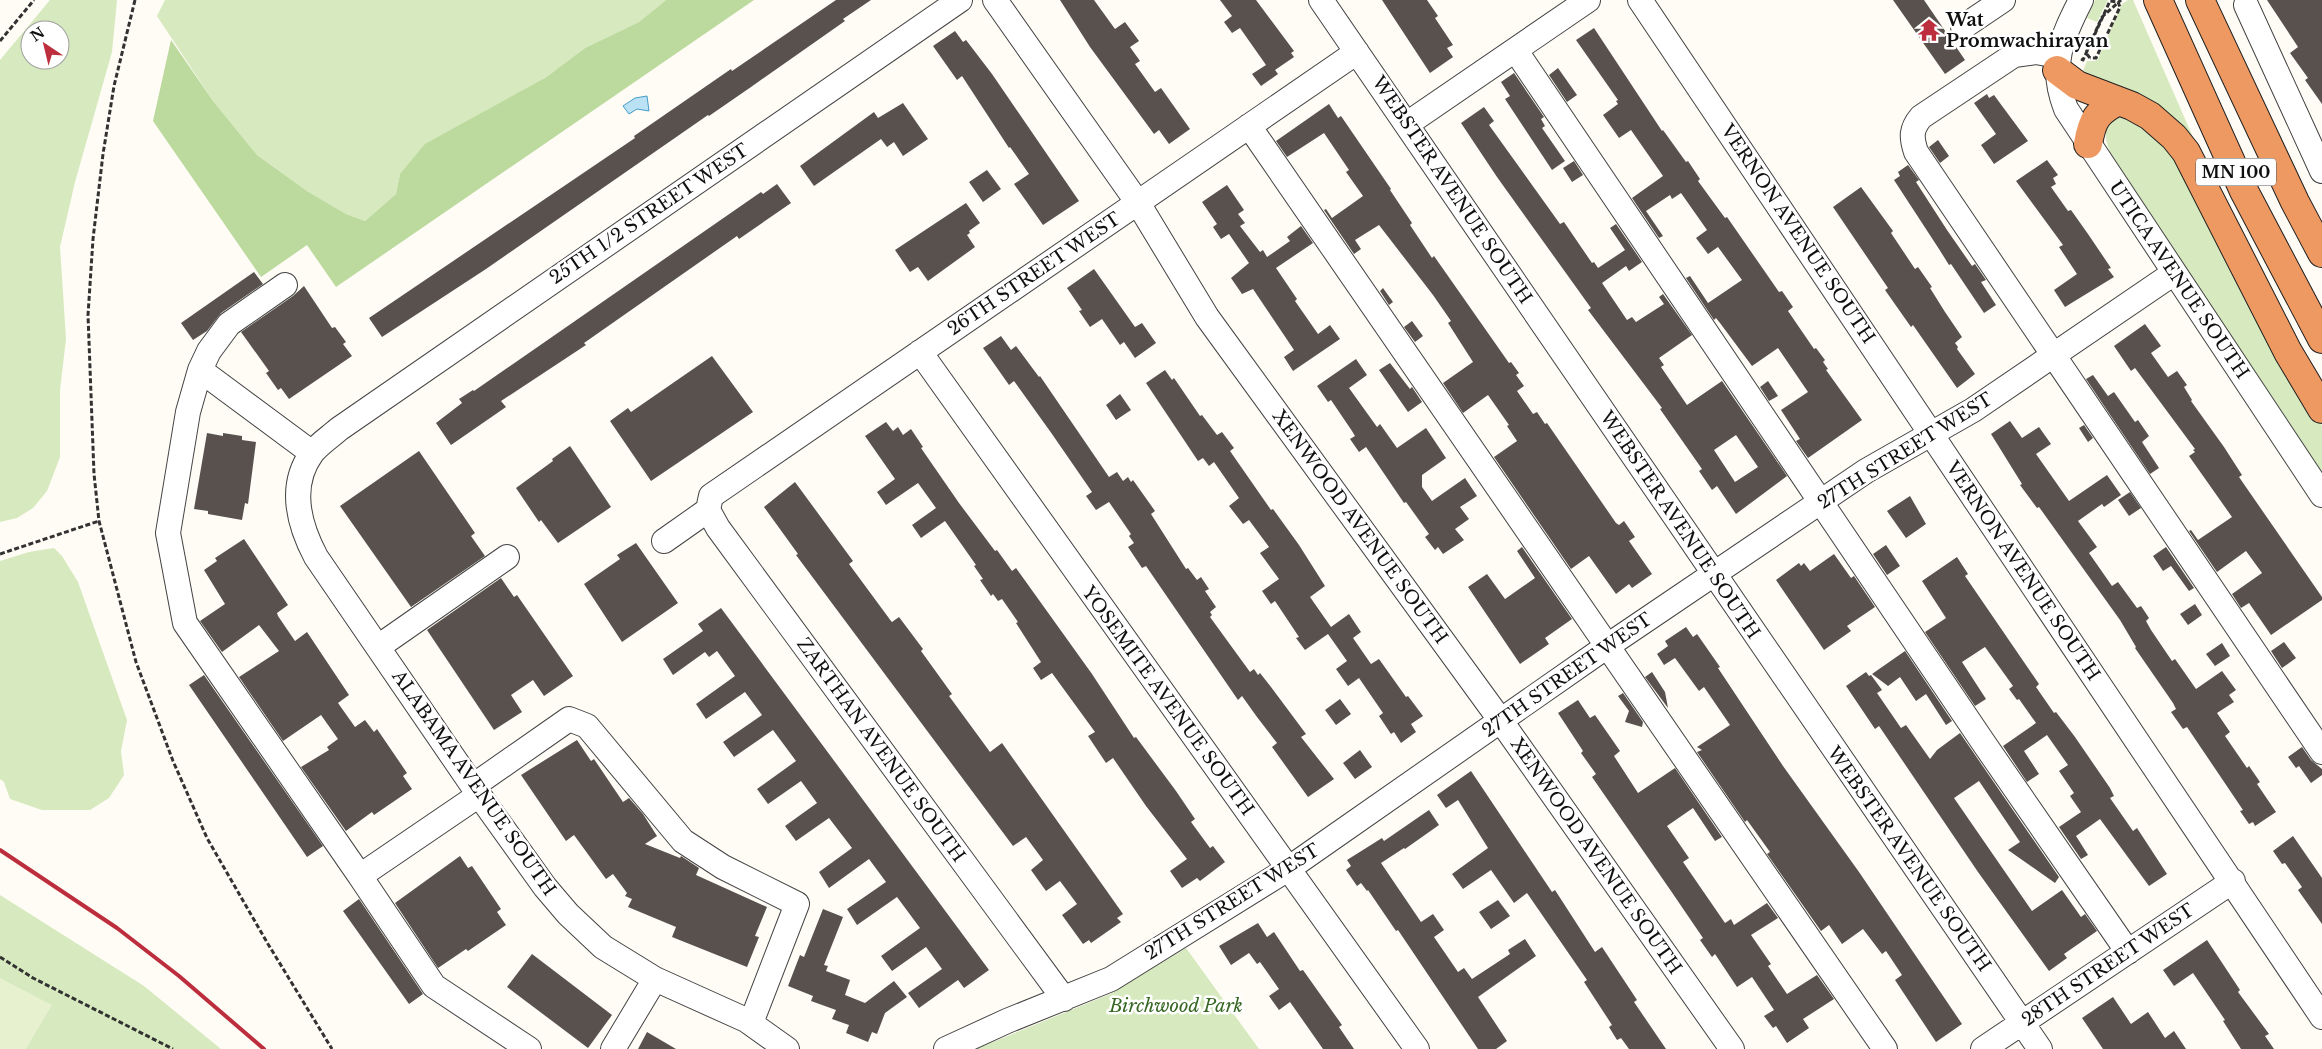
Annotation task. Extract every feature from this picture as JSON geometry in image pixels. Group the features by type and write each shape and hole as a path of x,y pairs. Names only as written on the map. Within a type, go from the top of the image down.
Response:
{"highway":[{"name":"MN 100","path":"2158,0 2244,191 2322,339"},
{"name":"MN 100","path":"2200,0 2209,12 2291,194 2322,253"},
{"path":"2057,63 2077,85 2132,106 2162,125 2186,152 2279,335 2322,409"},
{"path":"2088,144 2090,129 2096,118 2105,107 2119,101"}],"street":[{"name":"25TH 1/2 STREET WEST","path":"338,429 960,0"},
{"name":"XENWOOD AVENUE SOUTH","path":"995,0 1138,203 1207,317 1501,721 1732,1049"},
{"name":"WEBSTER AVENUE SOUTH","path":"1321,0 2040,1049"},
{"path":"1407,124 1588,0"},
{"name":"VERNON AVENUE SOUTH","path":"1640,0 2233,881 2322,1017"},
{"path":"1963,27 2003,0"},
{"path":"2081,0 2065,32 2057,63 2024,52 2003,60 1921,117 1912,130 1912,140 1916,152 2322,752"},
{"path":"2246,5 2322,171"},
{"path":"1516,50 2128,952"},
{"name":"26TH STREET WEST","path":"664,541 710,503 920,352 1357,52"},
{"name":"UTICA AVENUE SOUTH","path":"2057,63 2060,95 2066,109 2322,495"},
{"path":"1249,126 1884,1049"},
{"name":"27TH STREET WEST","path":"946,1049 1007,1021 1111,979 1288,869 1606,647 1821,501 1866,471 1973,410 2174,273"},
{"path":"286,285 229,324 209,350 200,370 188,412 168,533 185,623 434,986 529,1049"},
{"name":"YOSEMITE AVENUE SOUTH","path":"920,352 1417,1049"},
{"path":"200,370 312,453"},
{"name":"ALABAMA AVENUE SOUTH","path":"338,429 312,453 299,486 298,510 304,534 316,557 545,887 568,914 604,947 655,979 751,1022 787,1049"},
{"name":"ZARTHAN AVENUE SOUTH","path":"710,503 718,528 1064,999"},
{"path":"378,647 507,557"},
{"path":"360,876 569,718 587,726 683,841 724,867 797,904 751,1022"},
{"name":"28TH STREET WEST","path":"1983,1049 2233,881"},
{"path":"613,1049 655,979"}],"path":[{"path":"0,41 34,0"},
{"path":"2085,56 2088,49 2099,25 2103,17 2107,9 2110,1 2114,0 2118,2 2120,7 2096,58 2090,58 2087,56 2086,52 2102,18 2107,11 2113,5 2120,0"},
{"path":"0,554 99,521"},
{"path":"0,957 33,978 173,1049"}],"green space":[{"path":"50,0 117,0 112,52 75,182 60,247 66,339 60,390 60,457 47,491 33,508 17,518 0,522 0,60 20,36 20,70 70,70 70,20 33,20"},
{"path":"165,0 666,0 639,22 585,48 545,78 400,174 396,194 365,221 346,214 307,191 257,155 213,101 157,16"},
{"path":"666,0 754,0 336,287 307,245 261,277 153,121 171,40 213,101 257,155 307,191 346,214 365,221 396,194 400,174 425,144 545,78 585,48 639,22"},
{"path":"2095,0 2108,0 2097,22 2087,18"},
{"path":"2128,0 2133,0 2199,151 2082,73 2087,61 2098,59 2122,4"},
{"path":"2125,114 2163,137 2284,363 2322,426 2322,474 2110,152 2106,138 2107,126 2112,117"},
{"path":"54,548 62,556 78,582 127,720 121,751 124,775 109,798 90,810 42,810 10,799 4,782 0,779 0,561 29,552"},
{"path":"0,895 144,986 221,1049 0,1049"},
{"name":"Birchwood Park","path":"1186,948 1259,1049 976,1049 1110,994"},
{"path":"0,978 52,1005 26,1049 0,1049"}],"water":[{"path":"647,96 649,111 637,109 629,114 623,106 635,98"}],"building":[{"path":"836,0 871,0 843,19 845,21 709,116 486,269 382,337 369,318 635,138 634,136 731,69 732,71"},
{"path":"1060,0 1094,0 1115,29 1125,22 1139,41 1130,47 1140,61 1135,64 1155,92 1161,88 1190,129 1169,144 1159,130 1154,134 1090,47"},
{"path":"1220,0 1256,0 1294,51 1291,53 1294,57 1275,70 1278,74 1261,86 1252,74 1266,65 1240,28 1232,33 1224,22 1232,16"},
{"path":"1382,0 1427,0 1438,16 1435,18 1453,45 1447,48 1453,57 1430,73"},
{"name":"Wat Promwachirayan","path":"1893,0 1924,0 1965,60 1945,74"},
{"path":"2267,0 2322,0 2322,104 2305,80 2308,78 2290,53 2298,47"},
{"path":"1594,28 1662,131 1686,162 1688,161 1700,179 1698,181 1725,218 1727,217 1779,292 1782,291 1793,307 1788,311 1814,349 1816,348 1825,360 1823,362 1828,369 1826,370 1862,420 1808,458 1796,441 1800,439 1781,410 1808,392 1778,348 1752,366 1716,318 1714,320 1686,278 1690,276 1708,303 1742,280 1718,247 1708,254 1696,238 1707,230 1681,193 1672,199 1670,195 1646,211 1663,236 1659,238 1632,198 1663,176 1631,130 1619,138 1603,115 1618,104 1616,101 1618,100 1576,40"},
{"path":"955,31 963,42 966,40 992,74 1079,201 1043,225 1014,184 1029,174 1009,148 962,76 957,80 933,46"},
{"path":"1558,68 1577,95 1567,102 1549,75"},
{"path":"1514,73 1544,117 1541,119 1545,126 1542,128 1565,161 1552,170 1505,99 1510,96 1501,82"},
{"path":"1987,94 1989,98 1994,95 2028,141 1994,164 1981,145 1996,134 1974,103"},
{"path":"903,103 928,139 903,156 894,142 887,147 881,139 814,186 800,166 874,112 878,118"},
{"path":"1329,104 1338,118 1341,116 1391,189 1412,223 1410,225 1432,258 1434,256 1509,363 1511,362 1519,373 1516,375 1524,386 1517,391 1533,414 1537,412 1545,424 1547,423 1616,523 1619,525 1624,521 1635,537 1629,541 1652,574 1632,588 1629,584 1616,594 1589,556 1571,569 1494,457 1517,441 1507,426 1509,425 1488,395 1463,413 1443,383 1473,362 1448,323 1451,321 1379,225 1355,240 1361,249 1354,254 1324,210 1326,209 1332,218 1363,196 1346,172 1349,170 1324,133 1287,157 1276,141"},
{"path":"1484,107 1494,121 1489,125 1560,224 1564,222 1592,263 1594,262 1598,268 1625,250 1610,228 1616,224 1642,262 1629,271 1626,266 1602,283 1627,320 1632,317 1636,322 1664,304 1659,297 1663,294 1692,335 1659,358 1664,365 1661,367 1687,405 1722,381 1787,476 1736,514 1717,486 1712,490 1699,471 1702,469 1660,409 1662,408 1588,310 1591,308 1497,177 1461,123","holes":["1736,435 1758,467 1735,482 1714,450"]},
{"path":"1938,140 1949,156 1940,163 1929,147"},
{"path":"2047,160 2058,175 2053,178 2056,184 2051,187 2088,234 2111,268 2108,269 2114,277 2065,307 2054,290 2077,274 2059,247 2063,245 2016,181"},
{"path":"1574,161 1583,175 1572,182 1563,168"},
{"path":"1908,165 1919,180 1916,182 1947,230 1972,266 1975,264 1986,280 1981,282 1996,305 1984,313 1951,264 1949,265 1894,180 1900,176 1898,172"},
{"path":"987,170 1001,189 983,202 969,182"},
{"path":"777,184 791,203 739,239 737,236 584,343 586,345 501,401 506,407 451,445 436,423 462,403 459,399 474,391 761,192 763,194"},
{"path":"1227,185 1244,210 1238,214 1245,223 1240,226 1260,252 1263,250 1267,257 1290,241 1287,237 1301,226 1313,243 1276,268 1297,299 1295,301 1318,334 1330,325 1340,339 1293,371 1284,357 1294,350 1253,289 1242,294 1231,278 1249,263 1229,234 1221,239 1213,227 1217,224 1202,202"},
{"path":"1861,187 1893,231 1891,233 1915,269 1918,267 1932,287 1930,288 1962,337 1955,343 1958,347 1957,349 1975,374 1957,388 1913,325 1911,327 1885,290 1888,288 1833,207"},
{"path":"966,203 980,223 969,231 970,233 967,235 975,247 928,281 918,267 910,272 895,250"},
{"path":"1094,269 1135,327 1142,323 1156,343 1135,358 1124,342 1120,345 1102,319 1090,327 1079,311 1082,310 1067,288"},
{"path":"254,272 263,284 221,313 207,331 193,340 181,323"},
{"path":"304,286 332,328 335,327 346,342 343,344 352,356 289,399 281,388 278,390 266,373 269,371 241,332 293,296"},
{"path":"1383,288 1393,302 1389,305 1380,291"},
{"path":"1412,321 1423,336 1415,342 1404,327"},
{"path":"2145,324 2161,346 2151,353 2168,377 2177,371 2187,385 2184,387 2191,401 2242,475 2239,477 2322,597 2322,600 2271,635 2249,603 2241,608 2232,594 2262,573 2246,551 2217,572 2189,531 2191,530 2198,540 2232,517 2189,456 2195,452 2193,450 2195,449 2135,368 2131,371 2114,346"},
{"path":"1001,336 1011,350 1016,346 1040,376 1109,477 1117,472 1123,481 1128,477 1131,482 1133,480 1155,511 1151,514 1186,569 1188,568 1197,580 1201,577 1209,589 1205,591 1216,607 1210,612 1212,615 1210,617 1250,672 1254,669 1258,675 1260,673 1271,687 1306,734 1301,737 1334,779 1308,797 1272,747 1277,743 1242,696 1238,700 1146,566 1142,568 1128,547 1134,543 1129,536 1131,534 1109,502 1096,510 1086,496 1092,492 1052,434 1014,381 1009,385 983,348"},
{"path":"712,356 753,412 651,481 610,421 628,408 631,412"},
{"path":"1356,359 1367,375 1349,388 1377,427 1380,424 1397,448 1426,428 1446,458 1422,475 1422,487 1432,501 1465,478 1477,496 1460,507 1469,519 1455,529 1464,540 1443,554 1438,547 1435,550 1425,537 1429,534 1406,502 1404,503 1366,447 1359,452 1350,439 1355,436 1352,431 1331,400 1328,402 1317,386"},
{"path":"1390,363 1410,389 1412,387 1422,402 1408,412 1379,370"},
{"path":"1165,370 1172,380 1174,378 1200,416 1202,415 1217,435 1222,432 1234,448 1230,451 1271,510 1273,509 1299,545 1325,586 1310,597 1331,627 1349,614 1361,632 1353,638 1371,664 1379,659 1406,697 1408,696 1423,716 1411,724 1416,732 1401,743 1394,732 1391,734 1379,716 1383,713 1359,678 1348,686 1336,669 1347,661 1328,634 1305,650 1296,638 1299,637 1275,601 1271,604 1262,591 1279,579 1260,553 1269,547 1249,520 1243,524 1229,506 1239,498 1214,462 1209,466 1203,458 1198,461 1146,383"},
{"path":"2093,375 2108,396 2114,392 2135,422 2138,420 2149,436 2142,442 2159,468 2150,474 2086,379"},
{"path":"1768,381 1778,396 1769,401 1760,387"},
{"path":"1120,394 1131,410 1116,420 1106,405"},
{"path":"2010,421 2022,438 2039,427 2051,444 2036,454 2069,501 2107,475 2121,495 2104,507 2102,504 2078,521 2097,547 2089,553 2112,586 2118,582 2137,608 2141,606 2149,618 2146,621 2151,630 2172,661 2175,659 2196,689 2222,671 2236,690 2229,695 2234,702 2217,713 2230,732 2225,736 2247,768 2249,766 2260,782 2257,784 2276,812 2255,826 2253,822 2249,824 2240,811 2243,810 2187,727 2183,729 2171,712 2176,709 2173,703 2135,648 2120,620 2039,507 2037,508 2020,485 2022,484 1991,434"},
{"path":"886,422 893,431 898,427 903,435 911,429 923,447 921,448 959,503 1012,571 1016,568 1092,674 1134,738 1136,737 1176,791 1195,819 1191,822 1210,848 1213,846 1225,862 1200,881 1197,878 1182,888 1170,871 1187,859 1146,806 1113,758 1106,763 1088,736 1095,732 1052,673 1041,680 1033,668 1041,662 1016,623 1018,622 1002,599 998,601 993,594 991,596 980,580 983,579 974,566 976,565 945,521 921,538 912,525 936,508 918,483 886,505 877,492 895,479 865,436"},
{"path":"2084,425 2093,438 2088,442 2079,428"},
{"path":"207,433 223,436 223,433 242,436 242,440 256,442 248,504 245,503 242,520 208,514 208,511 194,509"},
{"path":"570,446 611,507 558,543 541,520 539,522 516,488"},
{"path":"419,451 475,533 471,536 485,556 411,607 340,506"},
{"path":"795,482 853,561 849,564 891,621 899,617 923,649 921,651 952,694 949,696 990,752 1002,743 1123,914 1117,918 1121,922 1091,943 1089,940 1083,944 1062,915 1077,904 1060,881 1046,891 1031,870 1043,860 1026,837 1013,846 796,555 798,554 764,507"},
{"path":"2130,492 2141,508 2129,516 2118,500"},
{"path":"1910,496 1926,524 1906,538 1887,511"},
{"path":"244,539 288,605 277,613 278,616 295,641 307,632 349,695 338,703 355,727 365,720 374,732 377,729 407,773 403,776 412,789 374,815 372,812 346,831 301,767 329,750 327,747 338,739 321,715 283,741 239,677 279,651 259,625 222,652 200,621 225,604 204,570 217,561 215,558"},
{"path":"636,543 678,603 622,642 584,584 620,559 617,555"},
{"path":"1886,545 1900,566 1887,575 1873,554"},
{"path":"1522,547 1572,619 1545,638 1549,644 1520,664 1468,587 1487,574 1505,599 1535,578 1517,551"},
{"path":"2166,547 2194,588 2189,591 2171,566 2163,571 2153,556"},
{"path":"1834,554 1851,578 1854,576 1875,607 1847,626 1851,631 1824,650 1776,580 1799,563 1801,566 1804,563 1810,571"},
{"path":"1957,557 1968,574 1965,576 2039,684 2036,687 2054,713 2056,712 2075,737 2110,788 2114,796 2110,798 2133,831 2137,828 2167,874 2149,886 2100,819 2076,836 2088,855 2081,859 2059,827 2081,812 2070,796 2074,793 2059,771 2068,765 2047,735 2024,751 2039,774 2027,782 2003,746 2036,723 2019,699 2017,700 2009,689 2013,686 1985,647 1962,662 1986,699 1975,706 1925,632 1946,618 1922,581"},
{"path":"501,578 514,597 517,595 573,676 544,696 533,680 511,695 522,712 494,730 427,630"},
{"path":"2195,604 2202,615 2188,625 2180,614"},
{"path":"721,608 989,970 964,988 958,980 919,1008 908,993 942,969 926,947 892,971 881,956 920,928 897,897 857,925 847,909 886,882 869,859 829,888 819,872 852,848 829,818 796,841 785,826 817,803 801,781 768,804 757,789 796,761 773,730 734,757 723,742 762,715 745,692 706,719 696,704 735,676 717,651 709,657 705,652 673,675 663,659 703,631 698,624"},
{"path":"1686,627 1693,637 1697,634 1720,667 1718,668 1783,766 1859,872 1962,1024 1936,1042 1895,980 1902,975 1886,951 1882,954 1863,929 1842,944 1829,925 1821,931 1767,854 1770,852 1747,820 1745,822 1697,752 1702,750 1697,747 1730,725 1704,687 1699,691 1675,658 1664,665 1657,654 1668,646 1665,641"},
{"path":"2284,642 2296,658 2282,668 2271,651"},
{"path":"2222,643 2230,656 2215,666 2206,654"},
{"path":"1905,651 1952,721 1946,725 1926,694 1916,701 1900,677 1888,686 1872,674"},
{"path":"1652,672 1665,692 1668,708 1645,677"},
{"path":"1866,672 1869,676 1871,675 1882,690 1877,693 1901,728 1906,725 1930,759 1937,750 1960,733 2059,877 2055,883 2008,850 2020,842 1979,781 1954,798 2032,911 2062,890 2081,917 2085,914 2097,931 2064,954 2067,958 2049,971 1978,872 1879,726 1875,729 1846,686"},
{"path":"204,675 323,846 307,857 189,685"},
{"path":"1623,693 1643,722 1642,727 1625,722 1629,711 1618,696"},
{"path":"1340,699 1351,714 1336,725 1325,710"},
{"path":"1578,700 1590,718 1595,715 1620,751 1614,756 1638,793 1675,768 1722,837 1715,841 1693,808 1667,826 1689,858 1683,862 1725,923 1731,919 1734,925 1767,903 1778,918 1751,935 1771,964 1768,966 1787,994 1817,975 1834,999 1803,1019 1809,1028 1787,1043 1776,1026 1773,1028 1764,1016 1774,1010 1752,977 1737,987 1715,954 1712,957 1700,940 1703,938 1592,777 1596,774 1581,753 1583,751 1558,713"},
{"path":"577,740 591,761 594,759 623,802 629,798 643,814 657,836 645,844 680,858 681,856 699,868 696,875 767,907 755,936 759,937 747,967 672,937 676,927 628,907 632,899 625,896 627,893 613,874 606,879 574,835 566,841 521,775"},
{"path":"2302,747 2311,760 2322,769 2322,775 2311,783 2299,766 2296,768 2288,757"},
{"path":"1360,750 1372,767 1355,779 1343,763"},
{"path":"1471,771 1552,892 1555,890 1595,952 1602,947 1637,1000 1634,1002 1666,1049 1629,1049 1621,1038 1617,1040 1609,1027 1612,1025 1584,982 1587,980 1527,893 1514,903 1491,870 1463,889 1452,874 1488,848 1458,800 1446,808 1437,795"},
{"path":"1429,810 1439,825 1381,863 1421,922 1433,914 1444,930 1434,937 1458,972 1464,968 1472,979 1510,954 1508,950 1525,939 1536,956 1478,997 1507,1041 1496,1049 1478,1049 1398,930 1396,931 1368,890 1361,883 1357,886 1346,870 1351,866 1347,860 1382,838 1384,841"},
{"path":"2293,836 2322,878 2322,924 2298,890 2302,887 2285,863 2282,864 2273,851"},
{"path":"460,856 468,868 472,866 501,909 497,912 506,925 468,951 466,949 438,968 395,903"},
{"path":"359,899 423,994 409,1004 343,911"},
{"path":"1498,900 1510,916 1491,929 1479,912"},
{"path":"823,909 843,917 824,965 828,966 826,971 850,980 845,995 865,1003 894,981 907,997 885,1013 877,1034 872,1032 868,1042 846,1033 849,1025 832,1019 836,1010 811,1001 813,996 788,986 800,955 804,957"},
{"path":"1258,923 1267,937 1274,932 1300,971 1303,970 1342,1025 1339,1027 1354,1049 1323,1049 1290,1002 1279,1010 1269,996 1279,989 1260,962 1257,964 1249,953 1231,965 1219,946"},
{"path":"2207,940 2240,990 2238,992 2269,1034 2265,1036 2274,1049 2241,1049 2223,1021 2225,1020 2193,973 2174,986 2163,970"},
{"path":"532,954 612,1015 588,1048 507,987"},
{"path":"2113,997 2131,1024 2148,1012 2165,1038 2174,1031 2186,1049 2103,1049 2082,1018"},
{"path":"647,1032 676,1049 638,1049"}],"railway":[{"path":"0,850 117,928 179,976 264,1049"}],"place":[{"name":"Wat Promwachirayan","path":"1929,30"}]}
